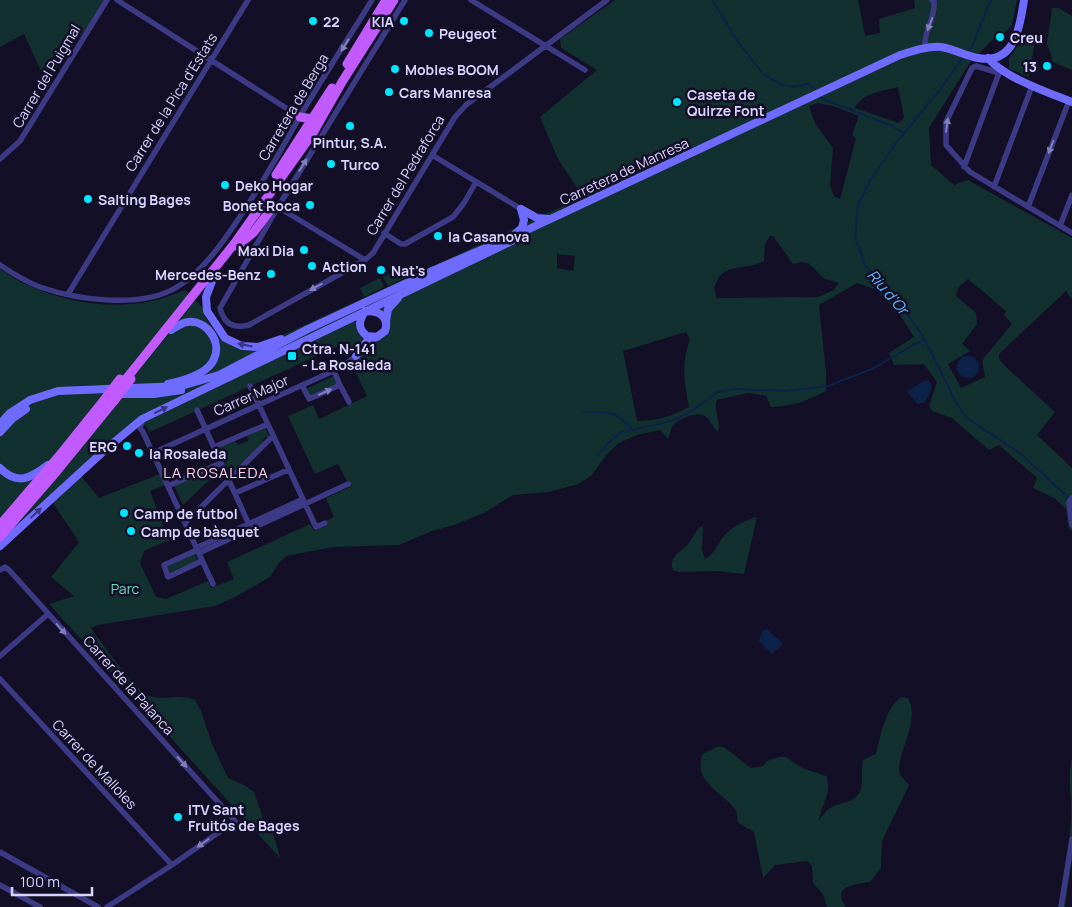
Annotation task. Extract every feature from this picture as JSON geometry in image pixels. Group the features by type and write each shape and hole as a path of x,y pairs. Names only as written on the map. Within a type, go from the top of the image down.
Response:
{"main road":[{"path":"0,537 57,472 231,241 313,119 386,0"},
{"path":"126,379 234,244 313,133 342,82 394,0"},
{"path":"1025,1 1020,28 1014,42 998,56 988,58 1000,70 1071,102"},
{"name":"Carretera de Manresa","path":"308,330 415,279 528,230 900,55 925,48 941,47 978,58 988,58"},
{"path":"998,56 1000,70"},
{"path":"300,116 317,119 333,92 342,82"},
{"path":"294,146 304,124 300,116"},
{"path":"126,379 171,330 214,276 264,208 276,185"},
{"path":"237,246 254,233 272,208 278,207"},
{"path":"521,209 537,218 553,218"},
{"path":"513,236 522,228 524,220 521,209"},
{"path":"0,546 106,449 143,418 504,246 528,230"},
{"path":"214,276 206,297 207,311 225,338 242,346 258,347 325,325 358,310 378,312 384,316 386,322"},
{"path":"356,356 361,329 360,320 365,311 372,304 415,279"},
{"path":"356,356 367,341 385,331 388,309 406,292"},
{"path":"146,388 172,383 202,372 214,360 215,340 208,328 199,323 187,322 171,330"},
{"path":"322,333 348,324 361,329 367,336 377,337"},
{"path":"0,424 10,413 30,400 52,393 73,389 181,386 219,375 308,330"},
{"path":"0,432 22,411 59,396 99,393 154,394 210,385"},
{"path":"0,525 109,401"},
{"path":"0,532 109,401"},
{"path":"0,468 9,477 20,479 35,475 60,456"}],"street":[{"name":"Carrer del Puigmal","path":"0,159 20,141 107,0"},
{"path":"117,0 300,116"},
{"name":"Carrer de la Pica d'Estats","path":"68,294 248,0"},
{"name":"Carretera de Berga","path":"0,265 39,286 89,298 123,300 155,297 176,288 198,270 220,245 263,183 300,116 372,0"},
{"path":"365,260 278,207 405,0"},
{"path":"471,0 585,70"},
{"name":"Carrer del Pedraforca","path":"278,207 220,308 223,318 231,325 240,327 249,325 365,260 373,253 455,117 466,105 607,0"},
{"path":"925,48 926,34 935,8 934,1 932,0"},
{"path":"964,167 1000,70 976,66 972,68 946,122 946,145 964,167 972,174 1072,234"},
{"path":"994,186 1032,86"},
{"path":"1028,207 1071,102"},
{"path":"432,155 521,209"},
{"path":"384,233 401,244 405,244 453,217 464,203 476,182"},
{"path":"1060,226 1072,195"},
{"name":"Carrer Major","path":"153,453 334,371 356,356"},
{"path":"334,371 349,402"},
{"path":"302,386 309,399 340,385"},
{"path":"250,386 316,527 325,523"},
{"path":"197,410 250,526"},
{"path":"143,418 140,428 144,432 213,584"},
{"path":"214,447 268,424"},
{"path":"185,523 273,436"},
{"path":"168,486 221,463"},
{"path":"235,493 288,470"},
{"path":"202,561 168,577 164,565 348,484"},
{"path":"1071,500 1072,525"},
{"name":"Carrer de la Palanca","path":"2,568 48,614 235,821 172,865"},
{"path":"0,656 48,614"},
{"name":"Carrer de Malloles","path":"0,679 172,865"},
{"path":"1061,907 1072,839"},
{"path":"0,852 98,907"},
{"path":"108,907 172,865"},
{"path":"0,886 40,907"}],"green space":[{"path":"0,0 105,0 89,26 67,51 47,84 24,34 0,47"},
{"name":"Parc","path":"615,0 858,0 865,36 880,33 879,19 915,8 914,0 1017,0 1012,25 1002,35 993,39 969,64 929,128 931,165 954,185 968,180 1072,238 1072,299 1066,291 999,354 999,359 1055,412 1037,435 1072,468 1072,530 1069,530 1066,509 1054,498 1033,488 1037,478 999,445 989,450 952,418 932,411 929,406 937,382 924,364 894,365 889,353 914,337 900,315 875,289 857,283 819,305 826,372 826,391 813,398 771,407 766,396 750,393 717,400 716,408 719,428 717,432 707,417 697,414 674,424 668,439 660,430 637,435 619,443 607,454 591,476 578,484 549,492 513,495 484,513 399,545 333,547 286,556 270,577 215,606 98,625 91,628 119,665 143,692 149,696 160,698 184,697 195,700 228,778 254,792 266,827 274,836 280,858 49,604 74,596 51,577 79,542 53,503 31,520 0,551 0,269 20,282 41,291 88,303 136,304 160,299 185,290 203,308 208,322 220,338 229,344 248,351 583,197 558,159 540,117 597,70 561,48 560,39","holes":["898,87 904,117 899,123 855,108 863,99 874,93","818,103 833,106 859,116 852,135 856,139 840,199 834,196 830,185 833,148 815,123 809,106","770,236 773,236 793,264 808,263 825,279 839,283 834,290 818,297 717,298 714,288 722,274 734,268 764,261 765,244","557,254 575,256 573,271 557,268","968,279 1006,311 1004,315 1012,324 982,360 985,377 961,388 948,364 970,351 962,344 977,324 976,313 956,296 958,288","370,314 380,317 382,327 377,332 370,333 364,325 365,318","686,332 690,339 684,365 689,407 664,417 637,421 623,351","343,344 348,355 353,351 357,360 353,367 367,396 319,419 313,405 288,416 315,474 338,464 350,487 326,498 334,517 326,521 328,525 314,531 310,524 227,562 234,579 211,588 208,581 166,599 156,597 140,563 144,551 169,540 150,491 165,485 160,474 99,498 81,476 143,423 150,432"]},
{"path":"1052,8 1059,8 1072,16 1072,70 1053,62 1047,43"},
{"path":"1022,40 1035,41 1029,77 1009,69 1009,58"},
{"path":"406,266 411,275 388,286 383,277"},
{"path":"380,278 384,287 364,297 360,288"},
{"path":"334,376 338,384 309,396 306,389"},
{"path":"265,427 268,438 266,436 262,440 264,442 230,474 219,448 235,441 238,445 249,440 247,435"},
{"path":"219,465 220,470 183,505 174,486"},
{"path":"757,517 744,574 717,571 679,572 673,570 672,562 674,558 688,544 700,527 703,526 702,549 705,559 714,552 723,537 730,530 743,522"},
{"path":"194,553 198,561 169,573 167,567"},
{"path":"901,697 908,698 912,715 899,769 900,775 909,785 882,841 881,868 870,882 852,885 843,890 841,895 846,907 827,907 823,894 813,883 812,866 807,861 775,865 763,878 754,832 738,823 735,810 711,787 702,775 701,759 703,755 716,748 725,748 751,768 763,766 767,761 779,757 786,757 802,768 826,776 828,787 819,820 830,808 852,800 859,793 862,785 863,760 876,754 887,715"},
{"path":"1072,758 1072,860 1065,907 1058,907 1069,839"}],"water":[{"path":"964,356 972,356 979,363 979,371 972,378 964,378 957,371 957,363"},
{"path":"925,380 929,381 932,385 929,395 924,403 917,404 908,391"},
{"path":"767,629 783,644 772,654 759,641 763,630"}],"waterway":[{"path":"712,0 738,42 763,74 782,85 793,87 807,84 817,91"},
{"name":"Riu d'Or","path":"967,52 972,46 991,0"},
{"name":"Riu d'Or","path":"964,56 894,146 869,182 858,205 855,237 865,265 902,307 924,338 955,401 967,418 1021,454 1070,499"},
{"path":"819,95 821,98 892,126 903,133"},
{"path":"598,456 608,443 620,433 671,421 687,414 718,392 734,389 786,391 828,386 874,368 925,340"},
{"path":"584,412 610,413 620,418 631,428"}],"place":[{"name":"22","path":"313,21"},
{"name":"KIA","path":"404,21"},
{"name":"Peugeot","path":"429,33"},
{"name":"Creu","path":"1000,37"},
{"name":"13","path":"1047,66"},
{"name":"Mobles BOOM","path":"395,69"},
{"name":"Cars Manresa","path":"389,92"},
{"name":"Caseta de Quirze Font","path":"677,102"},
{"name":"Pintur, S.A.","path":"350,126"},
{"name":"Turco","path":"331,164"},
{"name":"Deko Hogar","path":"225,185"},
{"name":"Salting Bages","path":"88,199"},
{"name":"Bonet Roca","path":"310,205"},
{"name":"la Casanova","path":"438,236"},
{"name":"Maxi Dia","path":"304,250"},
{"name":"Action","path":"312,266"},
{"name":"Nat's","path":"381,270"},
{"name":"Mercedes-Benz","path":"271,274"},
{"name":"Ctra. N-141 - La Rosaleda","path":"292,356"},
{"name":"ERG","path":"127,446"},
{"name":"la Rosaleda","path":"139,453"},
{"name":"Camp de futbol","path":"124,513"},
{"name":"Camp de bàsquet","path":"131,531"},
{"name":"ITV Sant Fruitós de Bages","path":"178,817"}],"district":[{"name":"LA ROSALEDA","path":"216,472"}]}
